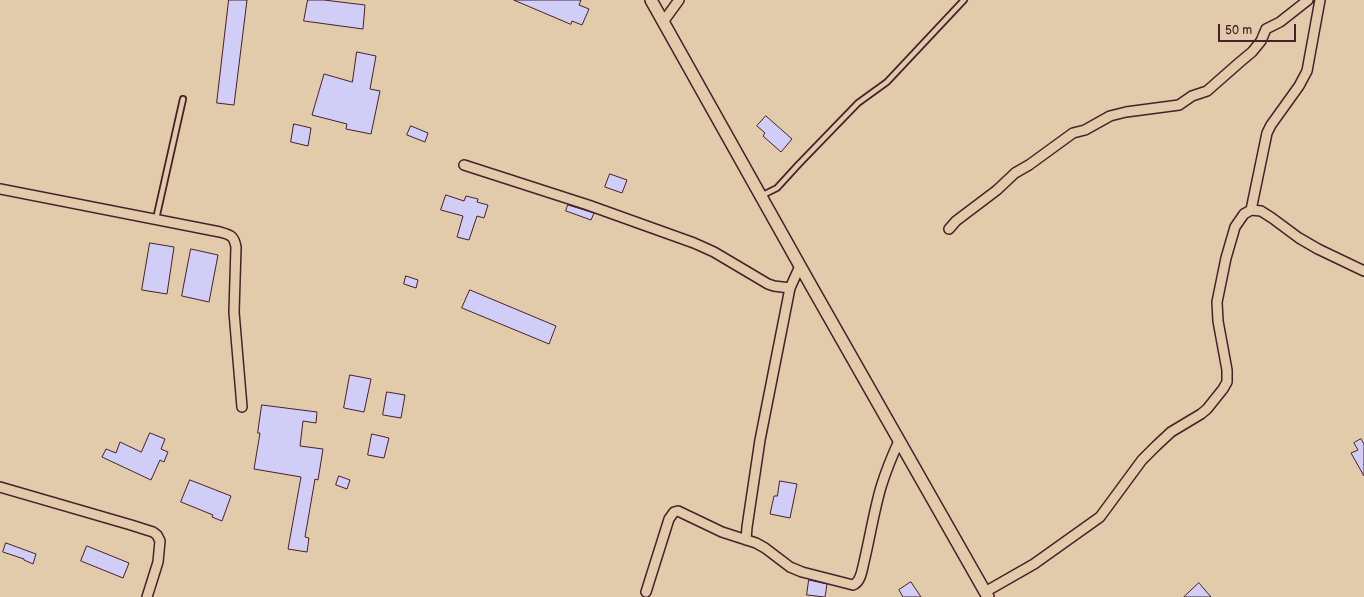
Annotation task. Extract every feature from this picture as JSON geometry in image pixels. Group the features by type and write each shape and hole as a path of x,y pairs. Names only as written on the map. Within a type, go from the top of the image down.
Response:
{"street":[{"path":"651,0 987,595 1100,517 1142,460 1171,432 1207,409 1223,390 1227,382 1227,370 1218,321 1217,302 1226,258 1235,227 1244,214 1251,210 1261,211 1299,238 1318,249 1364,270"},
{"path":"664,22 679,0"},
{"path":"949,229 956,221 1015,173 1029,165 1073,133 1085,130 1110,116 1126,112 1179,105 1192,96 1207,91 1252,52 1261,40 1266,29 1280,22 1308,0"},
{"path":"1251,210 1267,133 1299,86 1307,71 1320,0"},
{"path":"464,165 588,205 694,243 714,252 768,284 790,288"},
{"path":"0,189 229,234 234,239 236,247 234,312 242,406"},
{"path":"746,540 760,440 790,288 800,266"},
{"path":"646,592 669,519 674,512 678,511 722,532 765,548 790,567 802,572 853,585 857,584 863,567 881,488 899,441"},
{"path":"0,487 153,532 157,535 160,541 158,562 147,597"}],"lane":[{"path":"761,196 778,188 858,103 887,82 964,0"},
{"path":"156,219 182,99"}],"building":[{"path":"229,0 247,0 234,105 217,103"},
{"path":"308,0 324,0 365,5 363,29 304,21"},
{"path":"514,0 581,0 579,5 589,9 582,25 572,21 571,24"},
{"path":"357,52 376,56 370,89 380,91 371,134 346,129 347,124 312,115 324,74 352,82"},
{"path":"766,116 792,139 781,152 763,136 765,133 757,126"},
{"path":"294,124 311,128 308,146 291,142"},
{"path":"411,126 428,133 425,142 407,135"},
{"path":"610,174 627,180 622,193 605,187"},
{"path":"446,195 464,201 466,196 478,199 477,202 488,205 484,218 477,216 469,240 457,237 463,216 441,210"},
{"path":"568,205 594,213 591,220 566,211"},
{"path":"150,243 174,247 167,294 142,290"},
{"path":"191,249 218,255 209,302 182,296"},
{"path":"406,276 418,280 416,288 404,284"},
{"path":"470,290 556,326 549,344 462,308"},
{"path":"350,375 371,379 364,412 344,408"},
{"path":"387,392 405,395 401,418 383,415"},
{"path":"262,405 317,412 316,423 303,421 300,446 323,449 318,480 315,479 305,537 309,538 307,552 288,549 301,477 254,469 260,433 258,433"},
{"path":"150,433 165,439 161,449 168,452 164,462 160,460 151,480 102,457 106,449 116,453 120,442 141,452"},
{"path":"372,434 389,438 384,458 368,455"},
{"path":"1361,439 1364,444 1364,476 1351,453 1358,450 1354,443"},
{"path":"339,476 350,480 347,489 336,485"},
{"path":"190,480 231,496 222,521 212,517 213,515 181,502"},
{"path":"780,481 797,484 790,518 770,514 774,496 777,496"},
{"path":"6,543 36,554 33,564 24,559 3,552"},
{"path":"87,546 129,563 123,578 81,561"},
{"path":"809,580 827,584 825,597 807,595"},
{"path":"911,582 921,597 903,597 899,590"},
{"path":"1199,583 1211,597 1184,597"}]}
